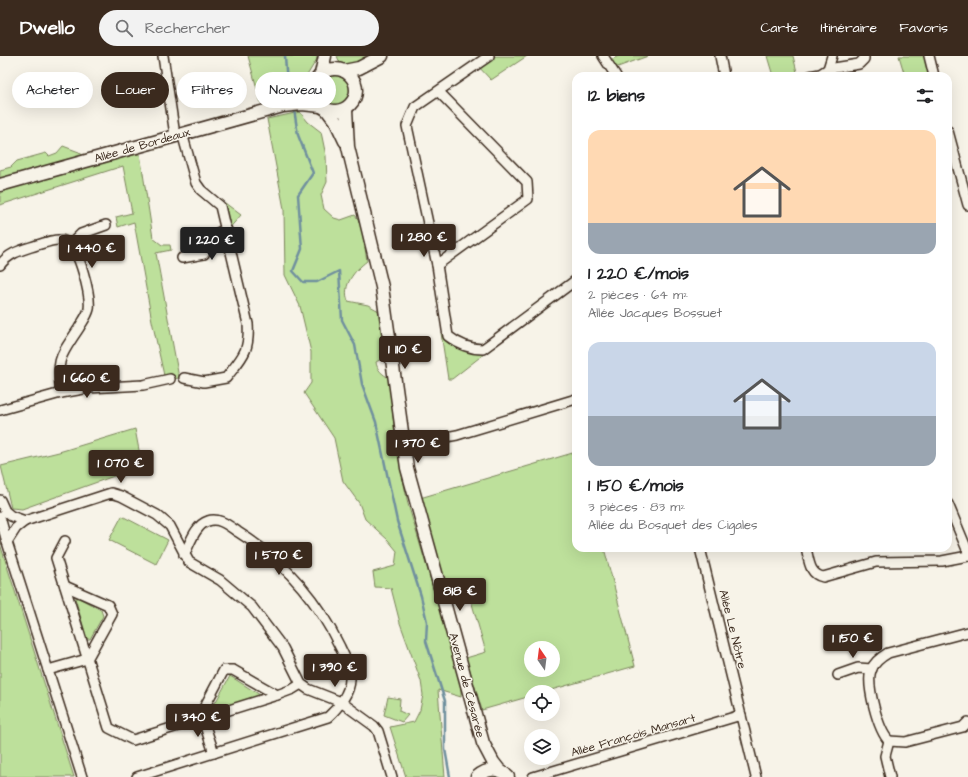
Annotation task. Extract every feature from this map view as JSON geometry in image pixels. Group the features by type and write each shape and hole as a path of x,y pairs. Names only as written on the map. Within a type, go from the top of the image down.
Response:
{"street":[{"path":"163,56 179,134 196,183 201,190 220,206 227,230 248,324 249,342 242,358 226,378 204,382 184,378"},
{"path":"321,72 325,56"},
{"path":"333,56 341,70 354,79 357,91"},
{"path":"489,56 439,92 415,107 406,126 437,265 448,336 457,342 477,349 483,349 572,283"},
{"path":"720,56 723,72"},
{"path":"828,69 832,56"},
{"path":"823,72 828,69 859,64 864,59 864,56"},
{"path":"929,56 933,72"},
{"path":"607,57 614,72"},
{"path":"324,72 359,68 379,59"},
{"path":"324,108 334,111 346,108 355,98 357,91 379,59"},
{"path":"437,265 528,199 527,182 439,92"},
{"name":"Allée de Bordeaux","path":"0,185 179,134 277,108"},
{"path":"324,108 336,122 348,148"},
{"path":"346,108 348,148"},
{"path":"952,146 968,205"},
{"name":"Avenue de Césarée","path":"348,148 382,287 403,445 412,488 483,743 493,762 504,774"},
{"path":"71,244 81,234 106,225"},
{"path":"182,258 204,254 219,232 227,230"},
{"path":"0,265 5,258 15,251 56,240 71,244 77,254 89,302 85,319 60,360 58,369 61,393"},
{"path":"0,410 61,393 89,388 143,386 170,379"},
{"path":"403,445 457,435 572,400"},
{"path":"7,542 16,528 26,521 98,496 116,494 157,515 167,523 187,559 220,580 252,607 283,648 301,684 308,689 341,702 374,726 378,731 392,777"},
{"path":"0,500 6,511 11,516 26,521"},
{"path":"952,514 968,552"},
{"path":"0,517 82,777"},
{"path":"137,777 324,719 331,715 341,702 349,687 350,676 342,651 328,624 316,605 285,568 243,535 226,524 216,520 208,521 201,525 187,559"},
{"path":"65,541 56,558 109,728 133,740 202,717 277,695 294,689 301,684"},
{"name":"Allée Le Nôtre","path":"701,552 756,777"},
{"path":"807,552 812,570 816,575 823,577 876,562 942,561 968,556"},
{"path":"48,670 87,659 111,616 111,608 108,605 65,586"},
{"path":"890,777 885,756 889,741 881,729 870,690 869,679 872,669 879,660 888,653 968,632"},
{"path":"838,674 858,668 872,669"},
{"path":"214,753 202,717 205,706 224,670 233,670 277,695"},
{"name":"Allée François Mansart","path":"533,777 741,715"},
{"path":"889,741 905,742 963,727 968,722"},
{"name":"Avenue de Césarée","path":"478,776 483,743"},
{"path":"478,776 488,770 504,774"}],"green space":[{"path":"248,56 317,56 317,59 309,72 255,72 255,81"},
{"path":"337,56 371,56 347,67 340,63"},
{"path":"489,56 527,56 491,80 477,65"},
{"path":"619,56 648,56 615,68 610,60"},
{"path":"767,56 793,56 797,72 772,72"},
{"path":"899,56 929,56 933,72 904,72"},
{"path":"336,74 347,79 352,88 351,97 347,103 336,108"},
{"path":"300,112 308,122 321,132 326,156 327,182 321,195 324,209 334,218 341,220 355,215 361,223 367,261 350,279 347,289 348,301 368,305 379,311 385,357 376,362 377,367 380,372 389,378 396,445 408,504 461,682 461,697 438,690 445,777 406,777 390,727 414,722 420,710 423,695 421,681 400,623 391,588 375,587 373,572 395,566 397,551 388,540 365,519 359,503 343,481 334,438 304,393 311,383 311,352 300,306 285,275 284,209 267,119"},
{"path":"63,146 79,152 88,160 0,185 0,170 11,167 17,161 46,153 49,156 57,153"},
{"path":"140,154 153,238 162,245 170,245 171,250 156,253 179,378 165,380 152,321 134,222 118,227 116,217 132,213 123,166 0,205 0,190 116,157"},
{"path":"225,203 241,215 227,231 220,206"},
{"path":"441,333 451,343 460,348 471,352 484,354 452,379 448,379"},
{"path":"135,429 142,466 22,509 11,508 1,466 59,452"},
{"path":"572,453 572,552 605,552 635,666 560,687 560,685 524,685 524,698 482,710 466,658 486,652 468,590 448,596 420,498"},
{"path":"122,516 168,540 156,564 109,540"},
{"path":"0,544 74,777 0,777"},
{"path":"75,598 79,598 101,610 103,616 90,639 87,639"},
{"path":"230,676 260,695 216,709 213,707"},
{"path":"388,697 400,699 399,711 408,715 402,722 384,715"}],"waterway":[{"path":"285,56 286,72"},
{"path":"294,109 298,135 313,173 298,195 302,249 293,271 303,282 317,282 339,271 342,320 355,345 362,384 376,422 397,521 421,596 427,622 426,641 445,701 445,749 450,777"}]}
